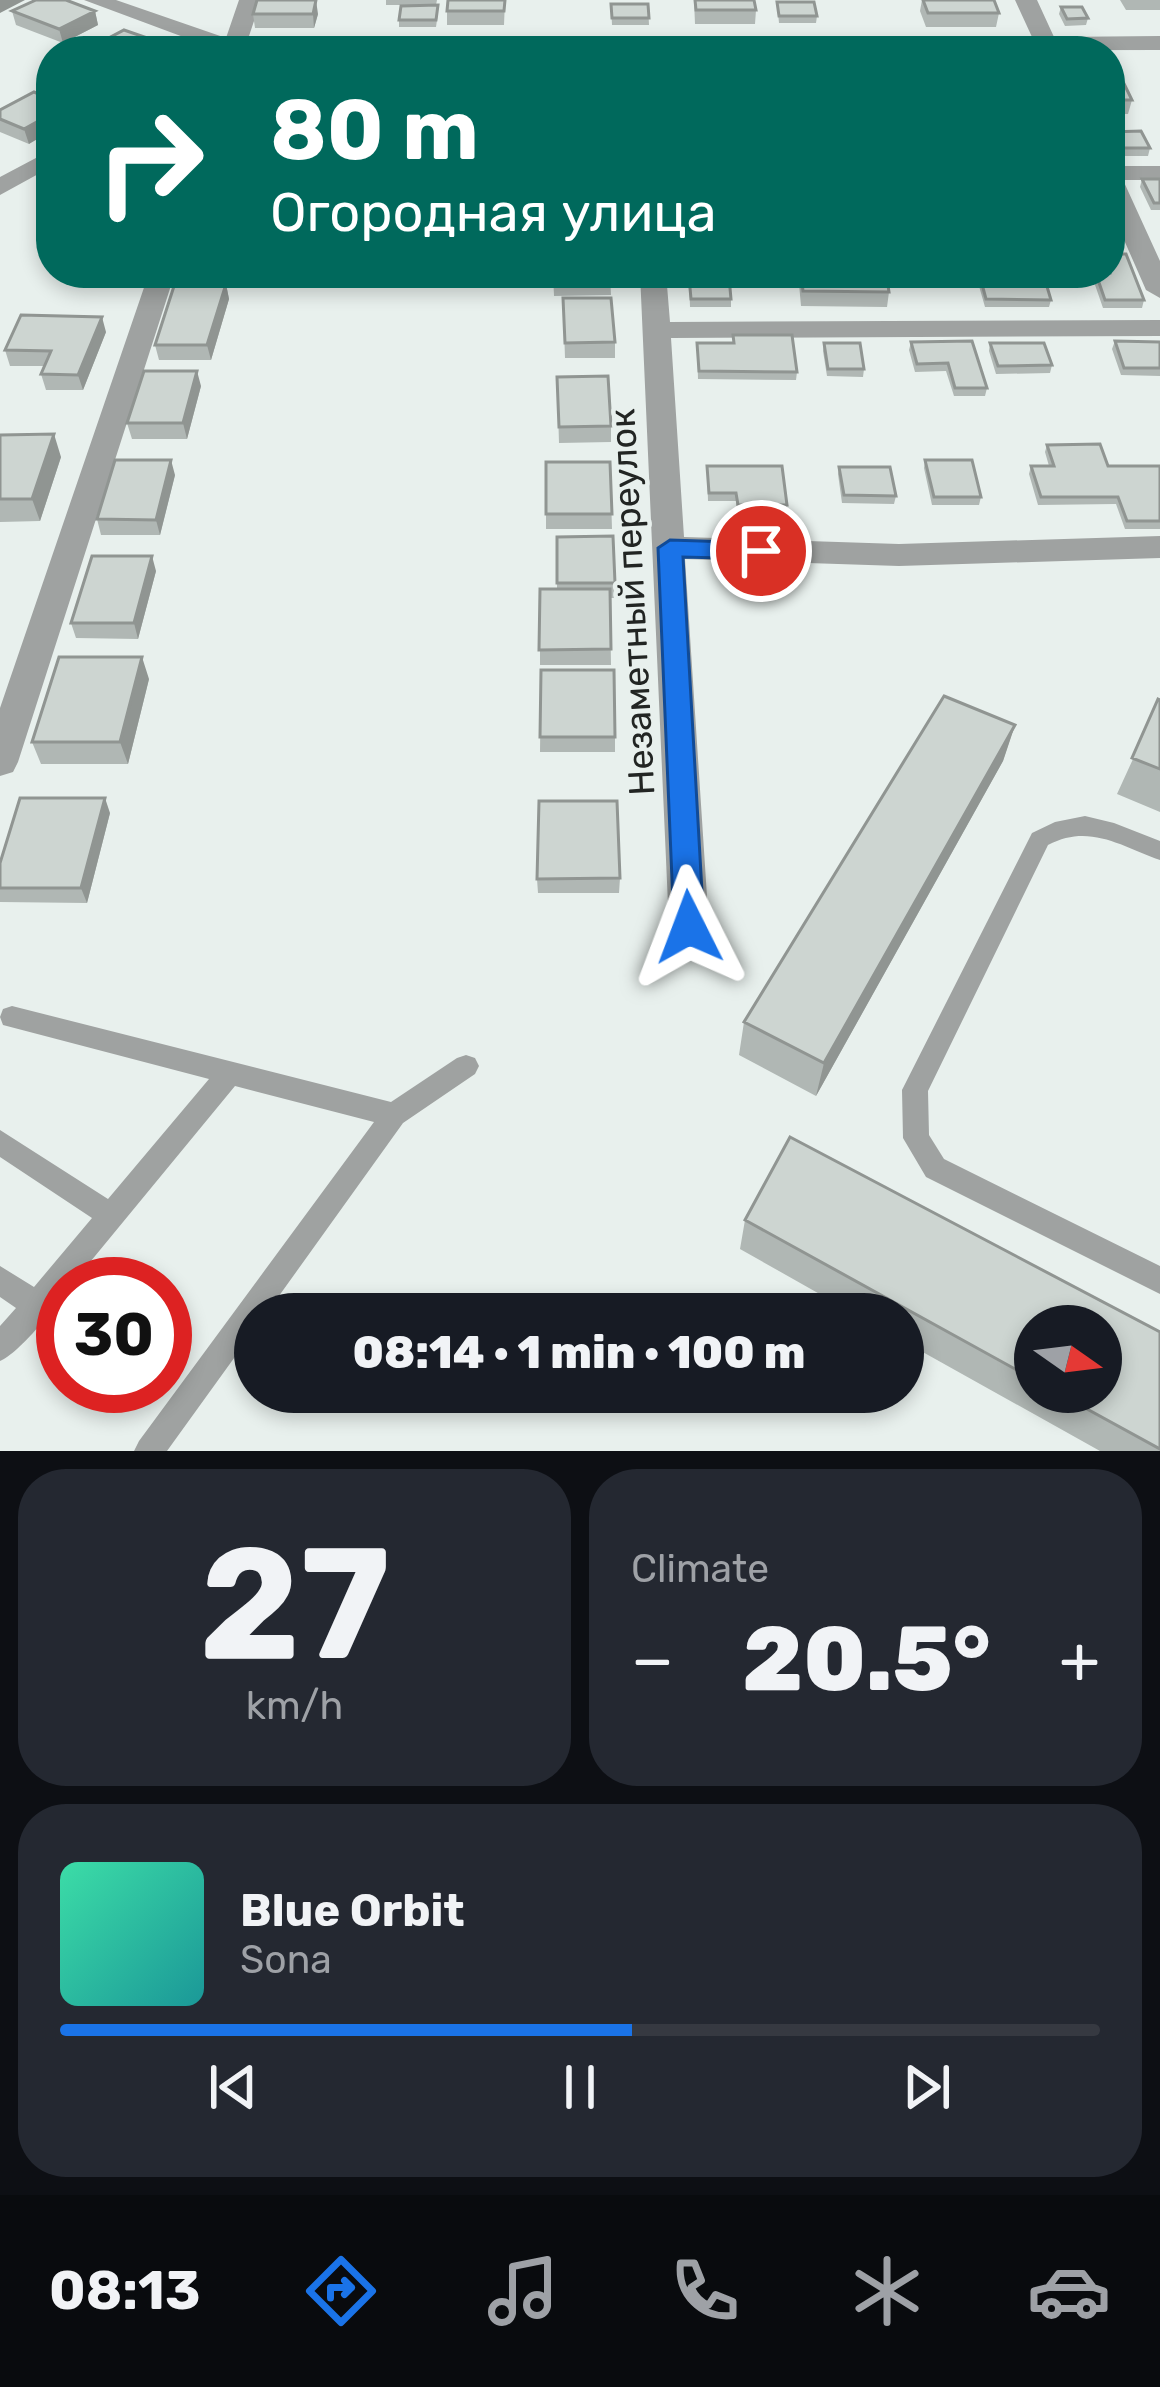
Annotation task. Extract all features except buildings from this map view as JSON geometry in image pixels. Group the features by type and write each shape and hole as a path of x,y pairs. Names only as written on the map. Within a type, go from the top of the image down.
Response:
{"street":[{"path":"94,0 196,36"},
{"path":"239,36 250,0"},
{"path":"1026,0 1041,36"},
{"path":"1125,44 1160,43"},
{"path":"0,188 36,167"},
{"path":"1125,176 1160,173"},
{"path":"1125,211 1160,290"},
{"path":"0,762 157,288"},
{"name":"Незаметный переулок","path":"654,288 689,927"},
{"path":"655,330 1160,328"},
{"path":"670,548 899,555 1160,547"}],"lane":[{"path":"1160,851 1093,823 1060,825 1040,839 915,1090 915,1114 916,1138 934,1168 1160,1280"},
{"path":"12,1017 394,1114"},
{"path":"148,1451 394,1114 466,1066"},
{"path":"77,1257 230,1073"},
{"path":"0,1142 111,1216"},
{"path":"0,1280 36,1306 0,1347"}],"route":[{"path":"689,927 670,548 761,551"}]}
